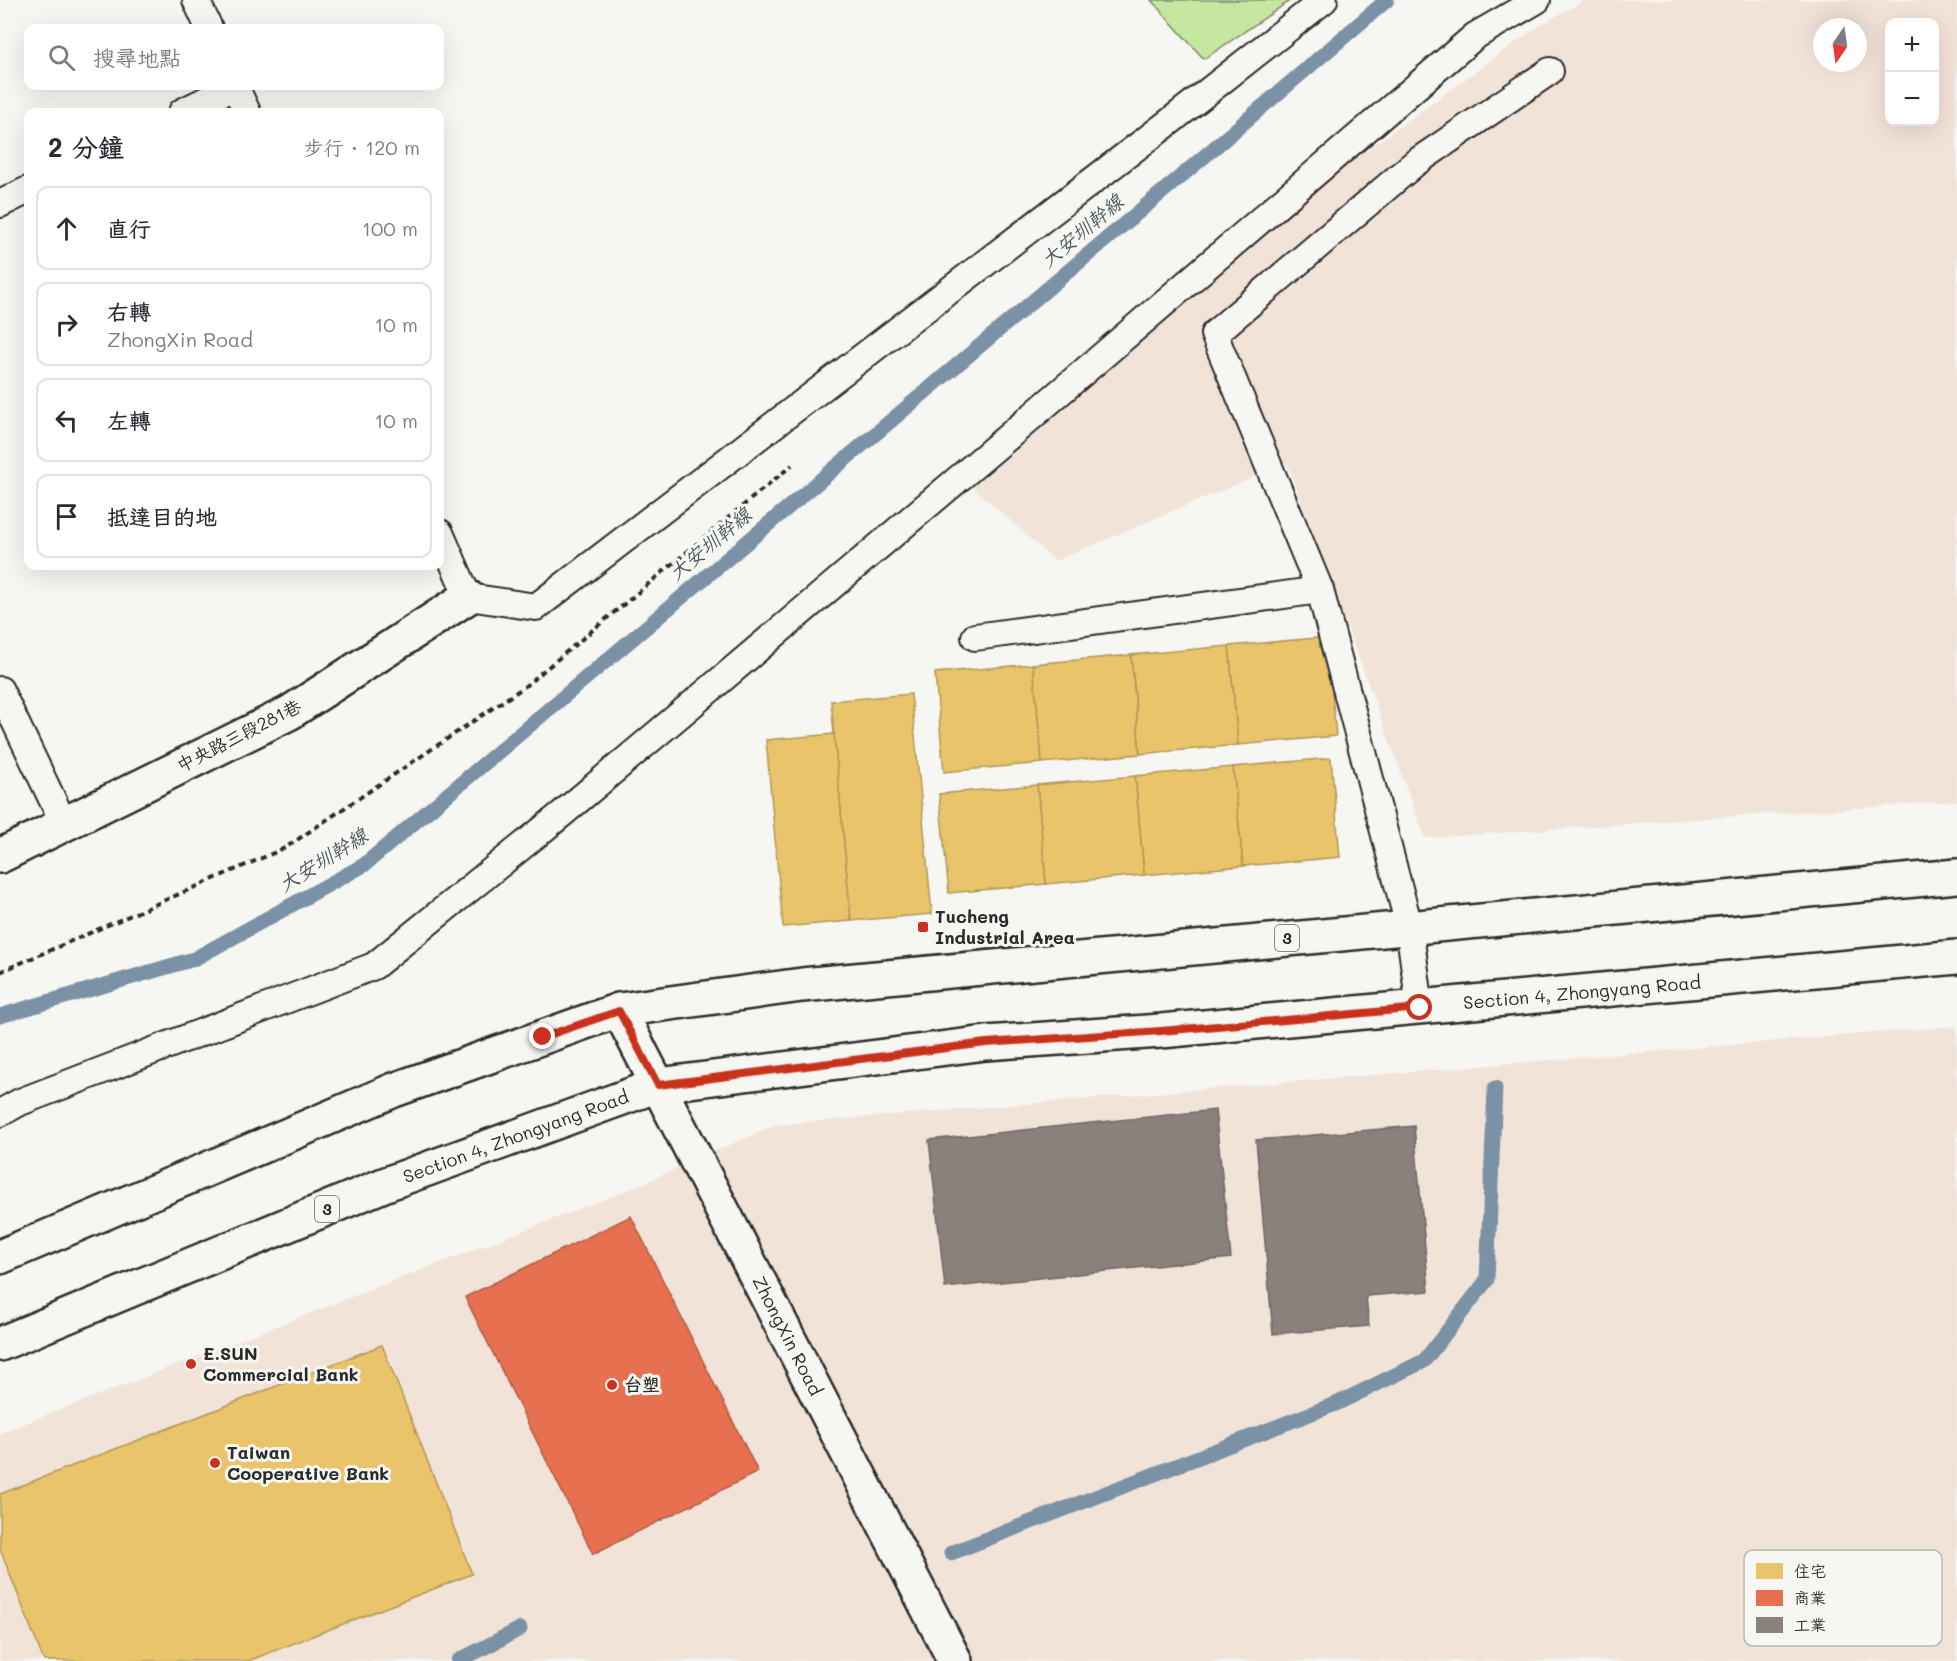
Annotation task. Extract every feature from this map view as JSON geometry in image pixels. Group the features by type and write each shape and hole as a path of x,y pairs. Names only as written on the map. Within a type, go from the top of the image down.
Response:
{"main road":[{"name":"中央路三段281巷","path":"0,856 289,713 468,597"},
{"name":"3","path":"0,1257 394,1090 619,1011 767,988 1957,876"},
{"name":"Section 4, Zhongyang Road","path":"0,1344 386,1184 658,1085 986,1043 1161,1031 1957,957"},
{"name":"ZhongXin Road","path":"619,1011 955,1661"}],"lane":[{"path":"196,0 207,24"},
{"path":"444,542 468,597 536,607 1168,123 1324,0"},
{"path":"0,1113 20,1102 374,966 563,813 1009,436 1475,36 1537,0"},
{"path":"1420,1008 1409,926 1320,590 1214,334 1415,163 1550,71"},
{"path":"190,108 227,90"},
{"path":"237,90 245,108"},
{"path":"0,204 24,192"},
{"path":"975,637 1320,590"},
{"path":"0,690 64,824"}],"shaded area":[{"path":"1585,0 1957,0 1957,801 1425,838 1287,463 1055,561 973,487 1341,169 1537,27"},
{"path":"1957,1026 1957,1661 0,1661 0,1433 628,1190 775,1125"}],"green space":[{"path":"1151,0 1291,0 1204,59"}],"building: 住宅":[{"path":"1327,637 1336,736 1238,745 1229,646"},
{"path":"1229,646 1238,745 1140,754 1131,655"},
{"path":"1131,655 1140,754 1042,763 1033,664"},
{"path":"1033,664 1042,763 944,772 935,673"},
{"path":"911,694 932,914 851,921 831,701"},
{"path":"834,734 851,921 783,927 766,740"},
{"path":"1331,758 1340,857 1243,866 1233,767"},
{"path":"1233,767 1243,866 1144,875 1135,776"},
{"path":"1135,776 1144,875 1046,884 1037,785"},
{"path":"1037,785 1046,884 949,893 939,794"},
{"path":"382,1345 472,1574 248,1661 44,1661 0,1549 0,1494"}],"building: 商業":[{"name":"台塑","path":"631,1216 758,1472 593,1554 465,1297"}],"building: 工業":[{"path":"1215,1110 1231,1258 945,1288 929,1140"},
{"path":"1414,1126 1429,1291 1366,1296 1369,1326 1273,1334 1256,1140"}],"waterway":[{"name":"大安圳幹線","path":"0,1016 194,959 364,865 1387,0"},
{"path":"951,1553 1338,1403 1424,1361 1487,1280 1495,1088"},
{"path":"458,1661 520,1629"}],"place":[{"name":"Tucheng Industrial Area","path":"923,927"},
{"name":"E.SUN Commercial Bank","path":"191,1364"},
{"name":"台塑","path":"612,1385"},
{"name":"Taiwan Cooperative Bank","path":"215,1463"}],"route":[{"path":"543,1037 619,1011 658,1085 986,1043 1161,1031 1420,1008"}]}
